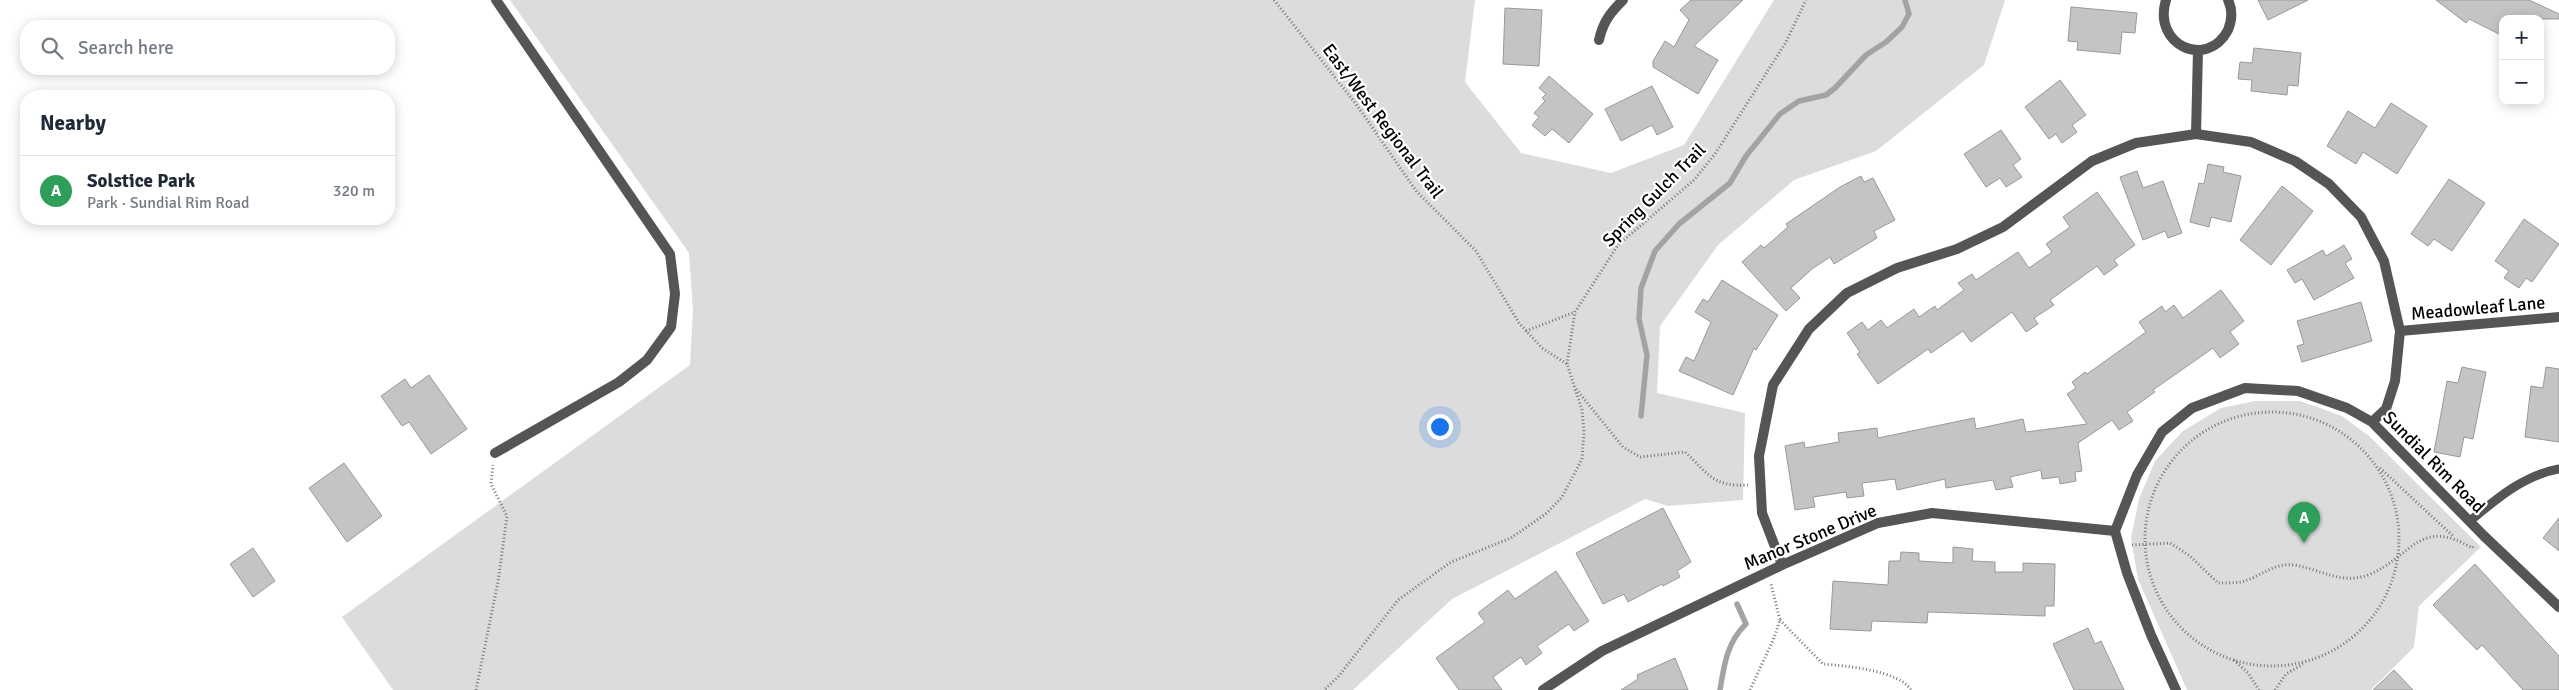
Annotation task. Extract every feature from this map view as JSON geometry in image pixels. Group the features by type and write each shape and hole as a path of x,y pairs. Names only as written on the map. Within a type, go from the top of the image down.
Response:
{"street":[{"path":"494,453 619,382 648,360 671,327 675,294 670,254 496,0"},
{"path":"1599,40 1602,26 1609,14 1623,0"},
{"path":"2166,0 2162,11 2163,24 2169,36 2178,44 2198,50 2213,46 2223,39 2231,23 2228,0"},
{"path":"2196,134 2198,50"},
{"path":"1782,565 1762,513 1759,456 1773,385 1809,329 1848,294 1898,268 1958,249 2004,227 2092,161 2136,143 2196,134 2252,142 2295,161 2328,184 2361,217 2384,261 2400,331 2395,381 2386,409 2372,422"},
{"name":"Meadowleaf Lane","path":"2400,331 2559,317"},
{"name":"Sundial Rim Road","path":"2115,531 2136,476 2162,432 2192,408 2245,388 2298,391 2347,408 2372,422 2484,536 2559,607"},
{"name":"Manor Stone Drive","path":"1543,690 1602,650 1782,565 1878,523 1932,513 2115,531"},
{"path":"2115,531 2127,573 2151,635 2176,690"}],"lane":[{"path":"2470,521 2498,497 2524,481 2559,469"}],"path":[{"name":"East/West Regional Trail","path":"1274,0 1356,104 1417,192 1476,251 1519,324 1542,348 1568,364"},
{"name":"Spring Gulch Trail","path":"1568,364 1575,312 1618,245 1694,180 1715,154 1786,42 1806,0"},
{"path":"1526,331 1575,312"},
{"path":"1324,690 1338,677 1398,600 1451,562 1511,538 1548,513 1562,497 1582,460 1584,432 1582,410 1568,364"},
{"path":"1574,386 1623,447 1640,457 1685,452 1702,471 1718,483 1738,485 1759,484"},
{"path":"2303,664 2263,667 2224,658 2190,636 2163,606 2148,569 2145,524 2158,482 2184,446 2221,421 2264,410 2308,415 2348,435 2379,468 2455,538 2472,548 2484,536"},
{"path":"476,690 498,582 507,516 491,484 494,453"},
{"path":"2275,690 2286,674 2303,664 2340,648 2371,622 2391,588 2398,546 2397,508 2379,468"},
{"path":"2119,546 2170,544 2190,556 2218,583 2242,582 2267,569 2293,565 2336,578 2366,576 2395,559 2420,540 2436,536 2455,538"},
{"path":"1782,565 1771,582 1780,620 1823,664 1856,667 1876,672 1906,683 1911,690"},
{"path":"1750,690 1774,638 1780,620"},
{"path":"2233,660 2248,673 2259,690"}],"shaded area":[{"path":"510,0 1475,0 1465,82 1521,153 1611,173 1684,145 1774,0 2005,0 1984,65 1876,151 1794,180 1718,245 1660,326 1657,393 1745,413 1743,500 1668,506 1645,499 1452,599 1353,690 393,690 342,617 690,365 693,311 689,253"},
{"path":"2255,401 2300,401 2342,416 2369,436 2481,547 2419,606 2414,647 2371,690 2187,690 2138,579 2131,538 2139,499 2155,461 2183,431 2221,408"}],"building":[{"path":"1691,0 1743,0 1694,46 1718,60 1698,94 1653,67 1653,61 1665,41 1674,47 1689,20 1680,10"},
{"path":"2258,0 2308,0 2268,20"},
{"path":"2436,0 2529,0 2559,14 2559,19 2544,19 2544,15 2499,15 2499,34 2469,19 2466,23"},
{"path":"2071,7 2137,13 2135,33 2122,32 2120,54 2077,50 2078,42 2068,41"},
{"path":"1505,8 1542,10 1539,66 1503,64"},
{"path":"2254,48 2301,53 2298,86 2288,85 2287,95 2251,91 2252,80 2238,79 2240,62 2252,63"},
{"path":"1549,76 1593,114 1569,143 1552,129 1545,136 1532,125 1539,117 1534,113 1545,101 1542,98 1546,94 1539,88"},
{"path":"2060,80 2086,115 2072,125 2077,132 2062,143 2056,134 2049,139 2025,107"},
{"path":"1652,86 1673,127 1657,135 1652,125 1621,141 1605,109"},
{"path":"2391,103 2427,126 2397,174 2363,152 2356,164 2327,146 2348,111 2375,128"},
{"path":"2001,130 2021,159 2013,165 2022,177 2006,187 2000,178 1986,187 1964,154"},
{"path":"2208,164 2224,167 2223,172 2241,176 2231,222 2211,217 2209,227 2190,222 2199,183 2204,184"},
{"path":"2137,171 2143,188 2163,181 2182,233 2168,238 2165,231 2143,240 2120,177"},
{"path":"1861,176 1864,182 1873,178 1895,220 1874,231 1877,238 1834,264 1830,257 1812,269 1791,288 1800,298 1786,311 1742,262 1761,245 1764,248 1788,227 1786,224 1840,187"},
{"path":"2449,179 2485,203 2452,251 2434,239 2428,246 2411,234"},
{"path":"2282,186 2313,211 2271,265 2240,240"},
{"path":"2097,192 2135,245 2114,260 2118,265 2104,275 2097,266 2050,300 2054,305 2034,318 2038,324 2026,332 2012,312 1971,342 1963,331 1931,353 1928,349 1878,384 1857,354 1860,352 1847,333 1862,322 1868,330 1881,320 1887,328 1914,309 1919,317 1935,306 1937,310 1964,290 1958,283 1972,274 1976,280 2018,252 2029,268 2052,252 2046,244 2070,227 2063,217"},
{"path":"2524,219 2559,244 2532,282 2526,278 2519,288 2504,278 2509,271 2495,261"},
{"path":"2344,245 2352,259 2345,263 2354,278 2314,300 2302,279 2295,283 2287,270 2323,250 2326,256"},
{"path":"1722,280 1778,315 1756,350 1754,348 1733,395 1679,371 1686,357 1694,361 1711,322 1695,312 1703,299 1708,302"},
{"path":"2221,290 2244,321 2230,332 2239,344 2220,358 2213,348 2153,390 2155,392 2127,412 2133,421 2119,430 2112,420 2078,443 2082,471 2075,472 2076,481 2060,484 2059,477 2042,479 2041,470 2010,477 2013,487 1996,490 1993,480 1946,488 1945,479 1897,490 1895,479 1862,483 1864,496 1847,498 1846,492 1813,497 1815,507 1795,510 1785,446 1804,442 1805,448 1839,442 1838,433 1877,428 1878,438 1974,418 1976,429 2023,419 2026,432 2087,424 2067,394 2076,388 2072,382 2085,372 2087,374 2146,332 2139,322 2162,306 2165,312 2174,305 2183,318"},
{"path":"2361,302 2372,341 2302,362 2297,346 2304,344 2297,321"},
{"path":"2462,367 2486,372 2473,439 2464,437 2460,457 2434,452 2447,381 2458,383"},
{"path":"2546,367 2559,369 2559,442 2525,437 2531,386 2543,388"},
{"path":"429,375 467,429 431,454 409,422 402,426 381,396 405,379 411,388"},
{"path":"344,463 382,516 347,542 309,488"},
{"path":"1663,508 1691,562 1677,571 1680,577 1663,586 1662,584 1628,602 1624,594 1603,604 1576,553"},
{"path":"2559,518 2559,551 2543,538"},
{"path":"1953,547 1973,549 1972,561 1995,562 1995,572 2023,572 2023,563 2055,564 2054,606 2045,606 2045,616 1928,612 1927,623 1872,621 1871,631 1830,629 1833,581 1888,585 1889,561 1900,561 1901,552 1919,553 1919,561 1953,563"},
{"path":"253,548 275,581 253,597 230,564"},
{"path":"2475,564 2559,656 2559,690 2523,690 2482,645 2477,650 2433,605"},
{"path":"1556,571 1589,621 1574,631 1569,624 1537,646 1542,653 1526,665 1521,657 1493,677 1502,690 1459,690 1436,658 1485,622 1478,613 1508,590 1515,599"},
{"path":"2088,628 2095,644 2101,641 2124,690 2074,690 2053,644"},
{"path":"1675,658 1688,690 1621,690 1638,679 1637,675"},
{"path":"2394,670 2413,690 2373,690"}],"waterway":[{"path":"1641,416 1647,355 1639,319 1641,288 1655,251 1679,224 1730,183 1746,156 1780,114 1799,101 1826,95 1866,55 1886,42 1902,27 1909,14 1905,0"},
{"path":"1720,690 1730,646 1746,624 1737,604"}],"place":[{"name":"Solstice Park","path":"2304,543"}]}
